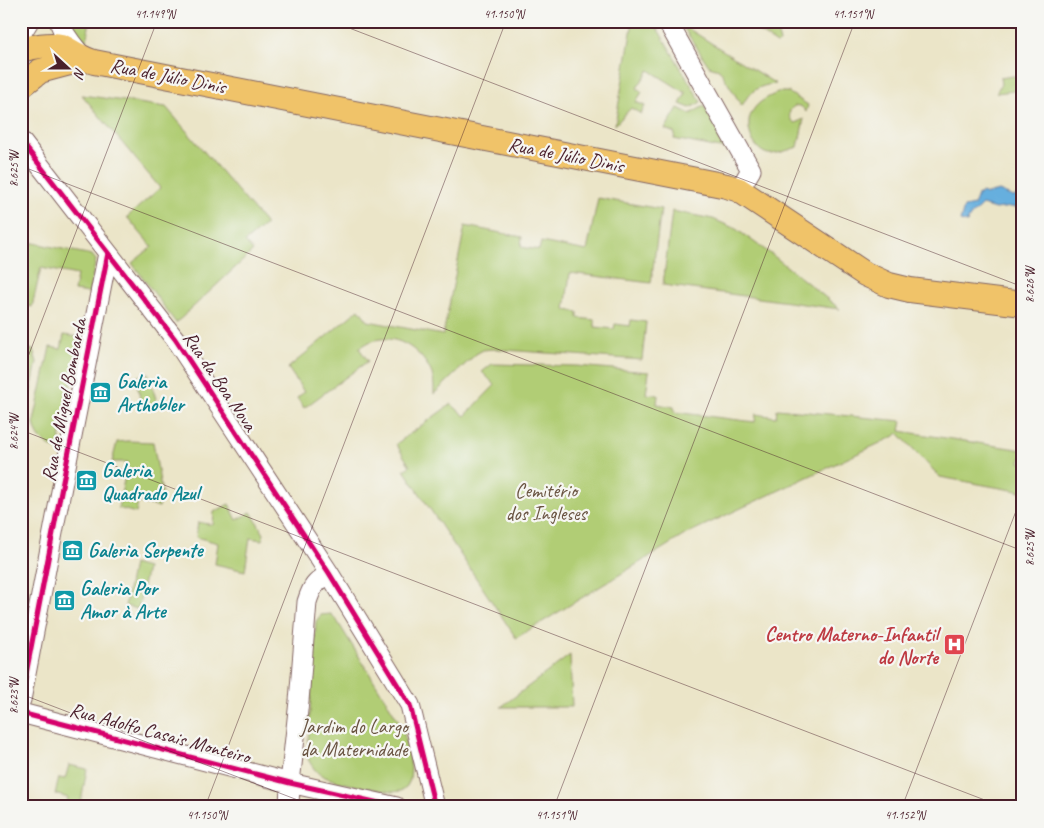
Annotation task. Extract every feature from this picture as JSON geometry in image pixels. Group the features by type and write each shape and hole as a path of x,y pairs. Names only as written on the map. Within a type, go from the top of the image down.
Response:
{"main road":[{"path":"21,50 34,46 59,45 85,60"},
{"path":"21,86 40,71 85,60"},
{"name":"Rua de Júlio Dinis","path":"85,60 727,186 739,190 865,274 889,285 910,290 1023,304"}],"street":[{"path":"21,34 29,21"},
{"path":"59,21 60,27 69,41 85,60"},
{"path":"667,21 751,170 739,190"},
{"name":"Rua da Boa Nova","path":"21,141 175,339 328,573 410,705 435,807"},
{"name":"Rua de Miguel Bombarda","path":"21,700 108,253"},
{"path":"289,807 307,602 311,589 328,573"},
{"name":"Rua Adolfo Casais Monteiro","path":"21,713 290,783 397,807"}],"green space":[{"path":"67,21 90,21 87,38 84,43 77,38"},
{"path":"633,21 653,21 701,102 690,108 680,104 686,93 649,70 637,88 642,92 636,102 645,106 641,114 631,108 615,125"},
{"path":"748,21 775,21 780,43 777,44 747,24"},
{"path":"681,24 776,84 760,87 755,90 748,96 742,106 719,69 709,66"},
{"path":"1023,77 1023,90 996,93 1001,84 1000,78"},
{"path":"780,92 788,92 808,105 806,112 799,106 795,106 790,111 791,119 795,123 804,119 798,147 779,153 768,154 758,148 751,136 749,130 750,117 761,102"},
{"path":"82,95 166,107 266,224 245,242 253,251 176,323 132,263 152,247 127,217 160,188"},
{"path":"704,106 730,150 674,139 675,133 665,129 678,108 690,114"},
{"path":"598,198 661,209 651,283 570,273 565,310 578,312 578,318 595,320 595,327 614,329 615,324 630,326 631,320 646,322 642,360 492,349 483,350 476,354 434,394 432,374 422,358 400,342 382,339 370,342 359,348 368,361 304,408 297,398 304,392 288,368 359,309 368,321 443,335 465,226 522,237 521,247 539,250 541,242 587,251"},
{"path":"672,211 713,219 736,229 775,257 840,309 663,285"},
{"path":"24,241 92,255 96,260 89,293 74,291 77,275 41,268 32,307 25,305 21,324 21,243"},
{"path":"64,335 80,337 58,450 41,439 36,431 34,421 50,347 61,349"},
{"path":"21,348 33,350 37,362 26,415 21,419"},
{"name":"Cemitério dos Ingleses","path":"492,364 577,366 649,372 646,394 658,395 657,404 674,407 674,412 755,422 756,414 776,417 777,409 902,421 900,431 1023,450 1020,462 1023,463 1023,492 940,477 898,433 688,533 516,638 404,470 410,466 396,444 451,404 465,416 495,385 482,372"},
{"path":"148,373 157,402 142,410 136,377"},
{"path":"117,442 153,442 162,493 159,507 138,502 136,513 118,508 128,462 112,462"},
{"path":"229,504 237,520 251,512 264,534 262,540 250,538 245,571 215,564 218,543 196,537 198,522 213,525 214,512"},
{"path":"133,564 147,568 138,609 125,606"},
{"name":"Jardim do Largo da Maternidade","path":"331,614 336,619 403,728 411,768 410,780 401,791 392,792 324,777 318,773 307,757 316,621 321,615"},
{"path":"570,655 572,707 501,707"},
{"path":"69,765 87,769 80,807 66,807 68,798 55,794 59,778 65,779"}],"water":[{"path":"999,191 1013,197 1019,195 1023,197 1023,207 995,209 982,205 971,215 967,223 960,221 964,207 974,205 978,195 982,192 986,194"}],"cycle path":[{"path":"21,141 175,339 329,573 410,705 435,807"},
{"path":"21,700 108,253"},
{"path":"21,713 290,783 397,807"}],"place":[{"name":"Galeria Arthobler","path":"101,392"},
{"name":"Galeria Quadrado Azul","path":"86,481"},
{"name":"Galeria Serpente","path":"72,550"},
{"name":"Galeria Por Amor à Arte","path":"64,600"},
{"name":"Centro Materno-Infantil do Norte","path":"954,645"}]}
